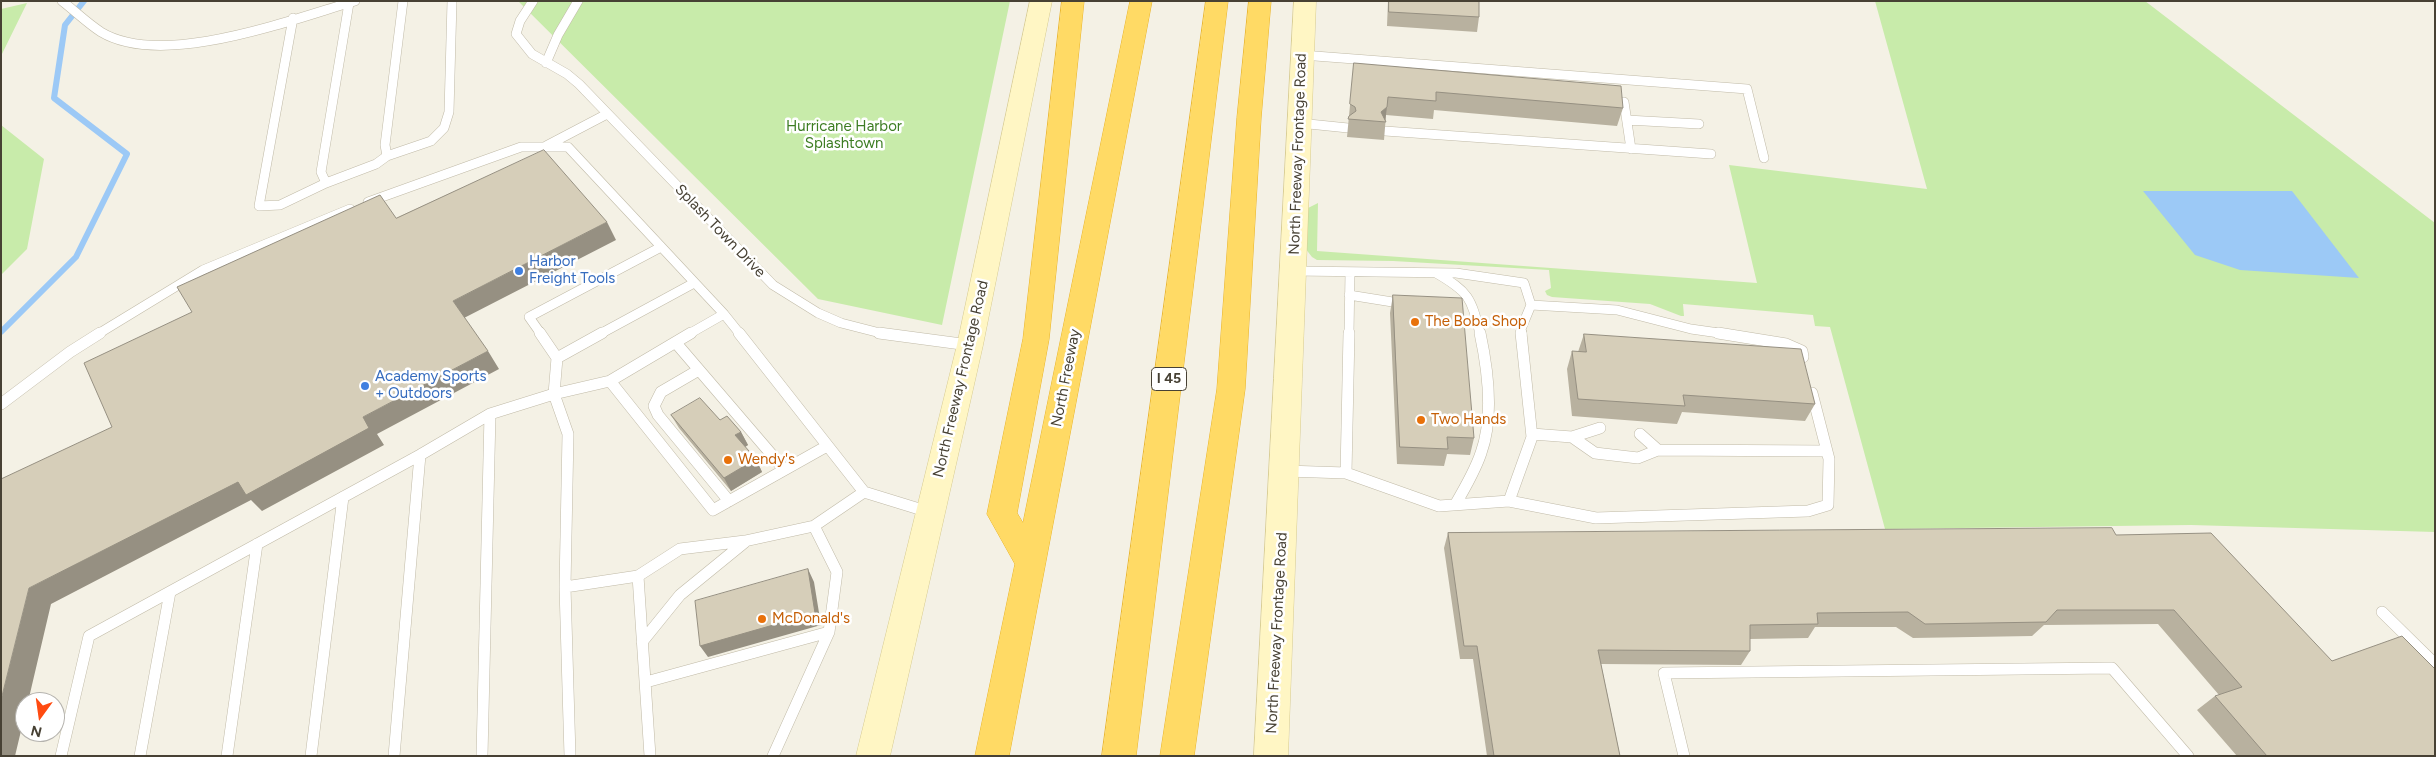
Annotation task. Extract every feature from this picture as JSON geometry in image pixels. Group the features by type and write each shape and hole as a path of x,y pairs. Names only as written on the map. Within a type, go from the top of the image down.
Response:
{"highway":[{"path":"1030,563 1002,514 1036,338 1073,1"},
{"name":"North Freeway","path":"992,756 1141,1"},
{"name":"I 45","path":"1119,756 1217,1"},
{"path":"1177,756 1231,389 1248,118 1260,1"}],"main road":[{"name":"North Freeway Frontage Road","path":"873,756 970,345 1041,1"},
{"name":"North Freeway Frontage Road","path":"1271,756 1305,1"}],"lane":[{"path":"62,1 101,32 121,40 168,46 224,38 352,2 321,172 326,183"},
{"path":"387,156 385,145 403,1"},
{"path":"293,18 260,206 280,205 326,183 342,179 376,164 387,156 431,141 444,128 449,112 452,1"},
{"name":"Splash Town Drive","path":"534,1 520,21 516,34 526,49 546,63 567,74 772,286 793,302 820,316 866,332 920,341 970,345"},
{"path":"546,63 558,35 578,1"},
{"path":"1302,56 1747,88 1764,158"},
{"path":"1624,102 1631,149"},
{"path":"545,147 571,131 607,114"},
{"path":"1627,120 1699,124"},
{"path":"1299,124 1348,128"},
{"path":"1384,131 1711,154"},
{"path":"1,404 70,352 203,270 392,192 521,147 568,147 724,314 864,492 930,512"},
{"path":"570,756 565,587 568,434 554,394 557,358 529,317 661,247"},
{"path":"1293,272 1456,273 1524,283 1531,304 1522,328 1532,434 1509,501"},
{"path":"1346,473 1350,272"},
{"path":"1435,273 1462,289 1468,310 1479,322 1487,383 1486,434 1476,469 1455,504"},
{"path":"557,358 694,283"},
{"path":"1349,295 1381,302 1418,305"},
{"path":"1284,471 1346,473 1439,506 1509,501 1596,518 1808,511 1828,505 1827,451 1802,351 1786,344 1691,329 1618,310 1531,304"},
{"path":"61,756 89,636 420,455 490,414 554,394 610,381 724,314"},
{"path":"676,343 698,371 784,469"},
{"path":"698,371 661,392 654,406 658,415 729,501"},
{"path":"610,381 714,510 827,446"},
{"path":"482,756 490,414"},
{"path":"1532,434 1572,437 1600,428"},
{"path":"1640,434 1658,450"},
{"path":"1572,437 1595,454 1638,458 1658,450 1827,451"},
{"path":"394,756 420,455"},
{"path":"565,587 638,576 680,549 746,541 814,526 864,492"},
{"path":"311,756 343,497"},
{"path":"773,756 829,632 837,572 814,526"},
{"path":"642,642 680,595 713,566 746,541"},
{"path":"227,756 257,544"},
{"path":"638,576 650,756"},
{"path":"140,756 170,592"},
{"path":"2382,612 2435,664"},
{"path":"646,682 829,632"},
{"path":"1684,756 1664,673 2112,668 2188,756"}],"green space":[{"name":"Hurricane Harbor Splashtown","path":"518,1 1010,1 942,325 818,299"},
{"path":"1875,1 2145,1 2435,223 2435,532 2191,525 1885,529 1830,327 1815,326 1813,315 1683,304 1684,316 1681,316 1650,304 1552,297 1547,295 1545,291 1551,288 1549,270 1393,261 1317,260 1312,257 1301,243 1306,209 1318,203 1317,251 1757,283 1729,165 1927,189"},
{"path":"27,3 1,56 1,9"},
{"path":"1,125 44,159 27,249 1,275"}],"water":[{"path":"2143,191 2292,191 2359,278 2240,270 2195,255"}],"building":[{"path":"1389,1 1479,1 1479,17 1389,12"},
{"path":"1354,63 1621,86 1623,108 1436,92 1436,101 1388,97 1387,107 1381,112 1386,122 1348,119 1356,111 1355,107 1350,104"},
{"path":"544,150 607,222 453,301 488,351 363,417 369,428 246,495 238,482 29,588 1,700 1,479 112,427 84,363 192,312 177,287 380,195 396,218"},
{"path":"1393,295 1462,298 1474,438 1447,437 1448,449 1400,447"},
{"path":"1584,334 1801,349 1815,404 1683,395 1685,406 1578,399 1572,351 1586,352"},
{"name":"Wendy's","path":"700,398 720,420 727,416 741,432 735,435 756,459 724,478 671,415"},
{"path":"2112,528 2116,535 2211,533 2332,661 2402,636 2435,669 2435,756 2267,756 2215,696 2242,687 2174,610 2057,610 2046,622 1925,624 1908,612 1817,613 1818,624 1750,625 1750,651 1598,650 1620,756 1494,756 1477,646 1464,646 1448,533"},
{"name":"McDonald's","path":"808,569 815,613 700,646 695,601"}],"waterway":[{"path":"1,332 76,257 127,154 54,98 65,25 84,1"}],"place":[{"name":"Harbor Freight Tools","path":"519,271"},
{"name":"The Boba Shop","path":"1415,322"},
{"name":"Academy Sports + Outdoors","path":"365,386"},
{"name":"Two Hands","path":"1421,420"},
{"name":"Wendy's","path":"728,460"},
{"name":"McDonald's","path":"762,619"}]}
